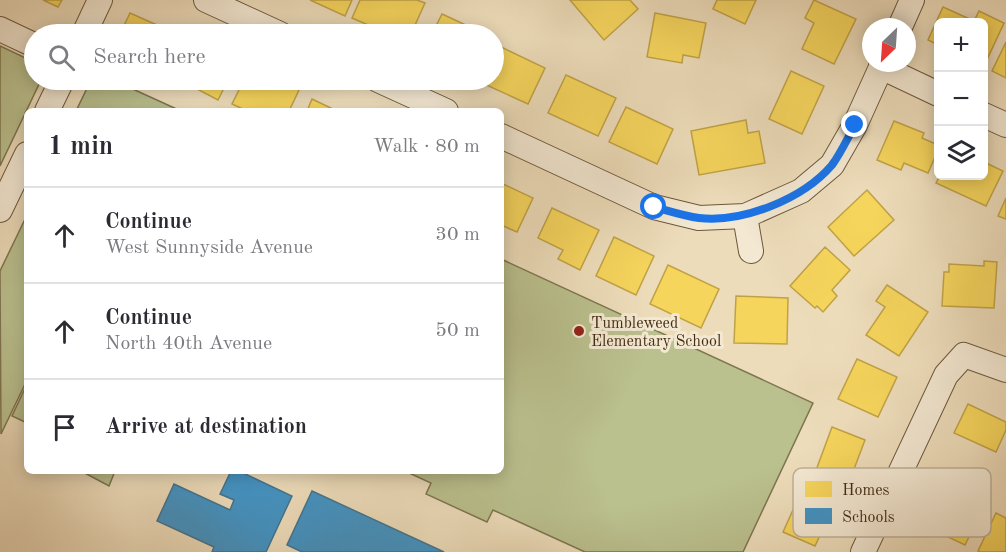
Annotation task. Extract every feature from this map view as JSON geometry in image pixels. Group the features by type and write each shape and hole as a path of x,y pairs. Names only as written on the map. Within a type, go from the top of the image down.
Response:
{"street":[{"path":"89,24 100,0"},
{"path":"206,0 258,24"},
{"path":"904,18 912,0"},
{"path":"0,29 24,40"},
{"path":"504,137 654,207 699,218 745,216 801,191 832,165 855,125 879,72"},
{"path":"896,72 934,91"},
{"path":"48,108 57,90"},
{"path":"400,90 439,108"},
{"path":"988,117 1006,125"},
{"path":"0,210 24,159"},
{"path":"745,216 751,251"},
{"path":"904,468 946,375 964,355 1006,370"},
{"path":"867,551 873,537"}],"green space":[{"path":"0,46 24,57 24,90 36,90 28,108 24,108 24,116 0,166"},
{"path":"86,90 135,90 174,108 77,108"},
{"path":"24,221 24,386 1,434 0,271"},
{"path":"504,260 813,403 743,552 585,552 493,510 487,522 426,494 431,483 412,474 504,474"},
{"path":"24,390 24,422 12,416"},
{"path":"87,474 114,474 109,486"}],"building: Homes":[{"path":"43,0 62,0 58,7"},
{"path":"310,0 352,0 345,16"},
{"path":"360,0 417,0 425,3 416,24 366,24 352,18"},
{"path":"570,0 630,0 638,9 604,40"},
{"path":"717,0 756,0 745,24 713,9"},
{"path":"814,0 856,19 834,64 802,49 814,23 805,18"},
{"path":"943,7 967,18 938,18"},
{"path":"979,11 1004,23 988,57 988,18 976,18"},
{"path":"130,13 155,24 125,24"},
{"path":"655,13 706,23 699,58 683,55 682,63 647,57"},
{"path":"442,14 464,24 437,24"},
{"path":"934,27 934,43 928,40"},
{"path":"1006,42 1006,78 992,71"},
{"path":"504,48 545,68 528,104 497,90 504,90"},
{"path":"791,71 824,86 802,134 769,119"},
{"path":"566,75 616,98 598,136 548,113"},
{"path":"199,90 223,90 218,100"},
{"path":"239,90 299,90 290,108 241,108 232,104"},
{"path":"312,99 331,108 308,108"},
{"path":"626,107 673,129 657,164 609,142"},
{"path":"746,120 748,133 759,131 765,163 699,175 691,131"},
{"path":"894,121 924,133 922,138 934,143 934,159 928,173 904,163 901,170 877,160"},
{"path":"988,164 1003,171 986,206 936,183 938,180 988,180"},
{"path":"504,184 533,198 517,232 504,226"},
{"path":"867,190 894,220 854,256 828,227"},
{"path":"1006,198 1006,219 998,216"},
{"path":"552,208 599,230 580,270 558,259 563,250 538,238"},
{"path":"614,237 654,256 636,295 596,276"},
{"path":"825,247 850,270 832,290 837,296 823,312 817,306 815,308 790,286"},
{"path":"984,261 997,262 994,308 942,306 944,272 949,272 949,264 984,266"},
{"path":"668,265 719,289 701,328 650,304"},
{"path":"887,285 928,312 899,356 866,335 885,307 876,301"},
{"path":"736,296 788,298 787,344 734,343"},
{"path":"857,359 897,377 878,417 838,399"},
{"path":"968,404 1006,422 1006,430 996,452 954,433"},
{"path":"832,427 865,440 854,468 817,468"},
{"path":"793,510 793,536 783,532"},
{"path":"996,513 1006,518 1006,552 978,551 985,537 991,537 991,524"},
{"path":"794,537 819,537 815,546"},
{"path":"948,537 969,537 965,545"}],"building: Schools":[{"path":"230,474 245,474 292,496 266,552 212,552 214,547 157,521 174,484 230,510 234,500 220,494"},
{"path":"312,491 444,552 302,552 287,545"}],"place":[{"name":"Tumbleweed Elementary School","path":"579,331"}],"route":[{"path":"654,207 699,218 745,216 773,205 801,191 832,165 855,125"}]}
